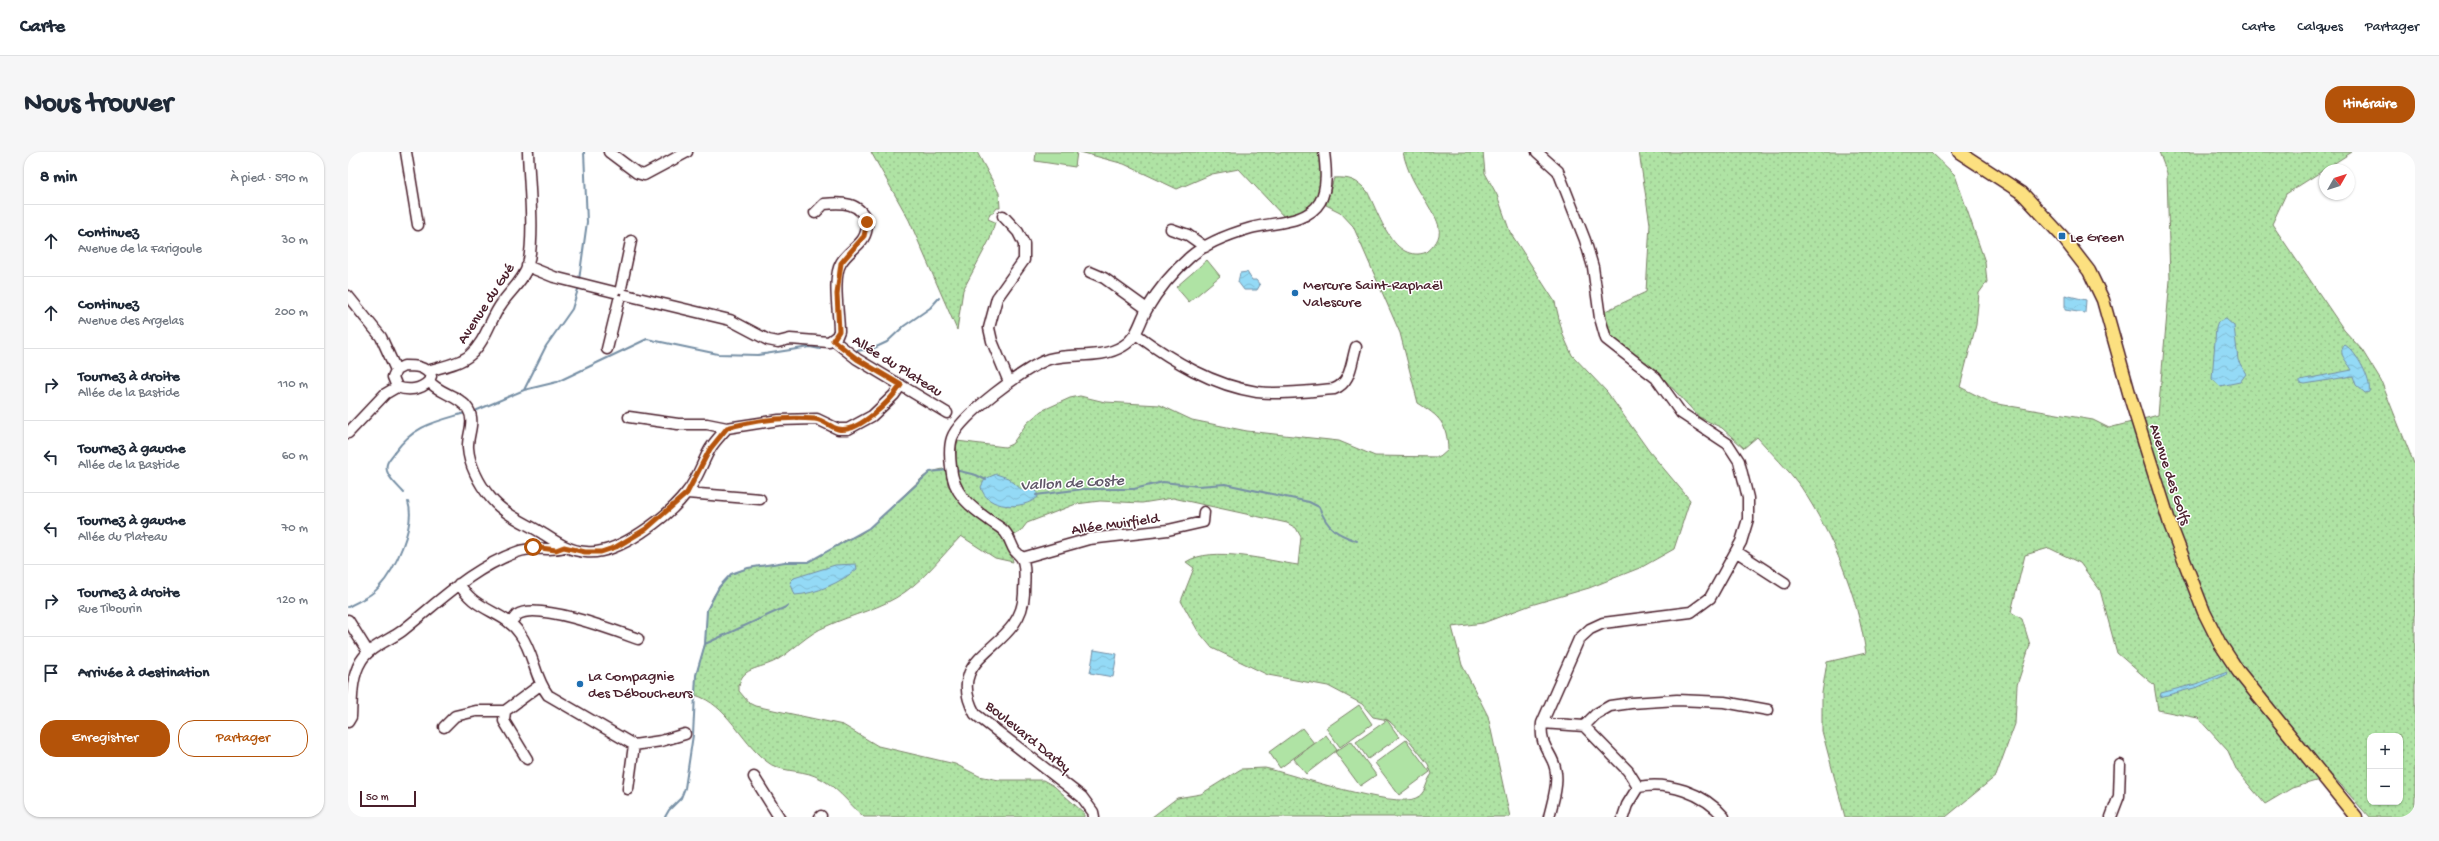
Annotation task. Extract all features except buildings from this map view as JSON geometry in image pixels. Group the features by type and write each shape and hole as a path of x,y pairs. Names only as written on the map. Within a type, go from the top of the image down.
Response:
{"main road":[{"name":"Avenue des Golfs","path":"1959,152 2022,193 2062,236 2089,271 2103,300 2131,400 2170,524 2204,612 2219,642 2238,671 2356,817"}],"street":[{"path":"406,152 418,224"},
{"name":"Avenue du Gué","path":"428,371 439,369 470,356 481,342 501,304 520,281 527,266 530,228 528,152"},
{"path":"609,152 637,173 644,175 687,152"},
{"name":"Boulevard Darby","path":"1094,817 1093,812 1082,797 976,714 969,703 965,689 966,676 981,657 1011,629 1024,605 1025,572 1022,558 1015,550 1004,530 980,514 957,492 950,459 951,439 959,426 1027,368 1049,359 1111,352 1126,344 1136,335 1148,309 1177,270 1204,247 1231,234 1295,219 1313,210 1319,203 1325,186 1324,152"},
{"path":"1537,152 1558,172 1585,240 1593,267 1600,318 1606,339 1656,378 1681,413 1725,441 1739,461 1748,507 1745,531 1737,552 1710,598 1699,607 1690,612 1673,615 1622,619 1603,623 1590,629 1579,639 1542,723 1540,737 1557,774 1549,817"},
{"path":"527,266 559,278 730,320 768,340 778,342 790,339 823,342 833,340 839,331 837,294 841,263 864,236 867,222 860,210 853,205 845,203 824,204 815,213"},
{"path":"1003,216 1018,232 1024,244 1024,260 997,298 989,328 992,341 1010,382"},
{"path":"1171,229 1188,235 1204,247"},
{"path":"607,348 631,241"},
{"path":"1090,272 1104,278 1148,309"},
{"path":"348,296 381,337 396,370"},
{"path":"1136,335 1185,367 1222,384 1258,392 1334,389 1341,386 1347,378 1356,347"},
{"name":"Allée du Plateau","path":"833,340 857,359 947,413"},
{"path":"404,366 417,366 428,371 431,376 429,382 417,388 403,390 397,387 393,377 396,370 404,366"},
{"path":"429,382 460,400 468,409 472,418 468,447 471,462 490,497 504,511 564,547 585,552 601,552 616,547 646,529 687,493 710,449 727,428"},
{"path":"629,417 678,424 707,424 727,428 778,420 817,419 838,429 848,429 872,416 894,395 901,385"},
{"path":"348,433 385,394 397,387"},
{"path":"687,493 760,499"},
{"name":"Allée Muirfield","path":"1022,558 1089,539 1168,530 1203,522 1204,512"},
{"path":"348,722 351,717 354,679 361,661 368,652 402,631 459,584 476,572 516,552 533,547 556,550 564,547"},
{"path":"1737,552 1785,583"},
{"path":"459,584 472,600 511,622 521,634 532,655 540,685 548,695 634,745 660,741 685,734"},
{"path":"511,622 518,615 528,612 581,618 638,639"},
{"path":"348,620 368,652"},
{"path":"444,727 455,716 476,711 504,711 540,685"},
{"path":"1584,726 1596,714 1610,706 1630,703 1676,700 1724,702 1768,710"},
{"path":"504,711 504,721 527,759"},
{"path":"1542,723 1584,726 1628,771 1638,787"},
{"path":"628,790 634,745"},
{"path":"2111,817 2119,796 2120,765"},
{"path":"754,778 778,817"},
{"path":"1624,817 1626,805 1638,787 1650,785 1670,787 1704,799 1716,807 1724,817"}],"green space":[{"path":"871,152 977,152 999,193 1000,208 997,208 993,213 990,213 988,219 995,222 990,239 963,290 957,330 909,220"},
{"path":"1036,152 1077,152 1075,167 1035,161"},
{"path":"1080,152 1320,152 1320,190 1315,204 1308,211 1286,219 1239,169 1212,174 1177,189 1124,164"},
{"path":"1403,152 1483,152 1485,173 1497,195 1510,232 1555,302 1563,335 1572,355 1607,392 1649,451 1690,500 1674,549 1642,567 1589,588 1531,605 1483,623 1452,627 1462,665 1488,716 1510,817 1152,817 1177,798 1201,794 1241,769 1265,768 1366,795 1387,799 1405,800 1420,796 1432,774 1428,764 1409,740 1388,720 1373,717 1362,704 1328,686 1268,675 1212,648 1198,631 1181,601 1194,568 1186,562 1197,557 1225,554 1298,565 1301,537 1296,528 1287,523 1173,498 1142,503 1100,501 1076,504 1027,523 1020,532 1013,536 976,506 963,492 956,475 955,463 957,441 1005,447 1012,444 1027,423 1041,411 1070,398 1080,396 1105,402 1160,405 1192,420 1247,431 1339,441 1375,456 1440,457 1448,450 1444,427 1432,412 1418,403 1400,333 1353,226 1340,212 1326,205 1334,178 1352,180 1360,184 1367,191 1382,223 1396,244 1405,251 1415,254 1427,252 1438,238 1438,225 1434,215 1412,179"},
{"path":"1639,152 1931,152 1955,175 1985,262 1987,282 1979,293 1976,325 1960,387 1992,403 2093,420 2109,428 2158,415 2170,280 2167,173 2159,152 2352,152 2333,164 2319,164 2319,173 2286,194 2272,224 2344,330 2362,350 2381,381 2415,466 2415,817 2369,817 2333,776 2292,788 2265,804 2237,771 2228,751 2198,718 2158,710 2154,685 2117,653 2100,590 2080,563 2049,548 2025,555 2011,612 2022,619 2030,645 2017,685 2015,724 1996,776 1946,817 1845,817 1822,731 1822,693 1827,662 1866,653 1857,609 1850,588 1834,546 1813,506 1796,480 1757,437 1744,448 1722,428 1699,417 1665,380 1610,344 1601,313 1646,292 1650,224"},
{"path":"1207,260 1220,276 1189,302 1176,287"},
{"path":"943,469 946,472 948,485 961,504 1007,540 1013,562 995,558 961,536 927,573 905,592 877,607 820,629 777,660 751,670 742,677 739,691 749,703 755,706 843,725 878,746 955,764 979,776 999,780 1043,780 1054,786 1084,813 1084,817 864,817 835,789 822,779 809,774 771,765 757,753 725,715 706,700 695,695 696,675 705,644 707,610 714,595 731,574 748,568 785,562 808,562 847,539 859,535 869,528 922,478 930,472"},
{"path":"1359,705 1372,724 1340,747 1326,728"},
{"path":"1387,720 1399,737 1368,759 1356,742"},
{"path":"1302,728 1314,743 1280,768 1269,752"},
{"path":"1326,735 1337,750 1306,774 1294,759"},
{"path":"1406,740 1430,772 1399,795 1375,763"},
{"path":"1351,741 1376,775 1360,786 1335,752"}],"water":[{"path":"1247,272 1252,280 1256,280 1260,285 1257,290 1244,290 1238,282 1240,273"},
{"path":"2065,295 2086,300 2085,313 2065,310"},
{"path":"2226,319 2234,326 2238,360 2246,374 2240,382 2220,386 2212,379 2216,328 2218,322"},
{"path":"2345,345 2354,353 2366,373 2369,392 2365,393 2356,385 2353,376 2305,384 2300,383 2300,380 2352,370 2342,354"},
{"path":"996,474 1008,478 1022,490 1036,489 1038,497 1015,506 997,504 984,495 981,487 985,479"},
{"path":"856,564 857,569 836,583 820,590 795,595 790,582 794,578 835,565"},
{"path":"1094,650 1117,654 1113,677 1090,673"},
{"path":"2227,672 2226,675 2198,687 2160,697 2161,693 2199,683"}],"waterway":[{"path":"579,280 587,222 584,152"},
{"path":"475,411 524,390 546,346 572,309 579,286"},
{"path":"855,351 872,349 887,342 904,326 930,308 939,298"},
{"path":"524,390 557,382 647,339 718,354 758,355 810,347 820,349"},
{"path":"404,493 392,480 387,471 387,463 402,443 418,430 426,426 465,413"},
{"name":"Vallon de Coste","path":"665,817 669,810 681,798 685,788 693,735 696,675 705,644 707,610 719,587 731,574 748,568 785,562 808,562 869,528 930,472 948,470"},
{"name":"Vallon de Coste","path":"955,470 976,475 986,480"},
{"name":"Vallon de Coste","path":"1036,495 1083,489 1134,489 1163,482 1198,486 1225,484 1309,502 1319,507 1325,520 1333,529 1343,536 1357,541"},
{"path":"348,607 376,590 391,570 407,535 410,512 408,502"},
{"path":"705,644 788,606"}],"place":[{"name":"Le Green","path":"2062,236"},
{"name":"Mercure Saint-Raphaël Valescure","path":"1295,293"},
{"name":"La Compagnie des Déboucheurs","path":"580,684"}],"route":[{"path":"533,547 556,550 564,547 585,552 601,552 616,547 646,529 687,493 710,449 727,428 740,424 778,420 817,419 838,429 848,429 872,416 894,395 901,385 857,359 833,340 839,331 837,285 840,266 844,259 859,245 867,228 867,222"}]}
